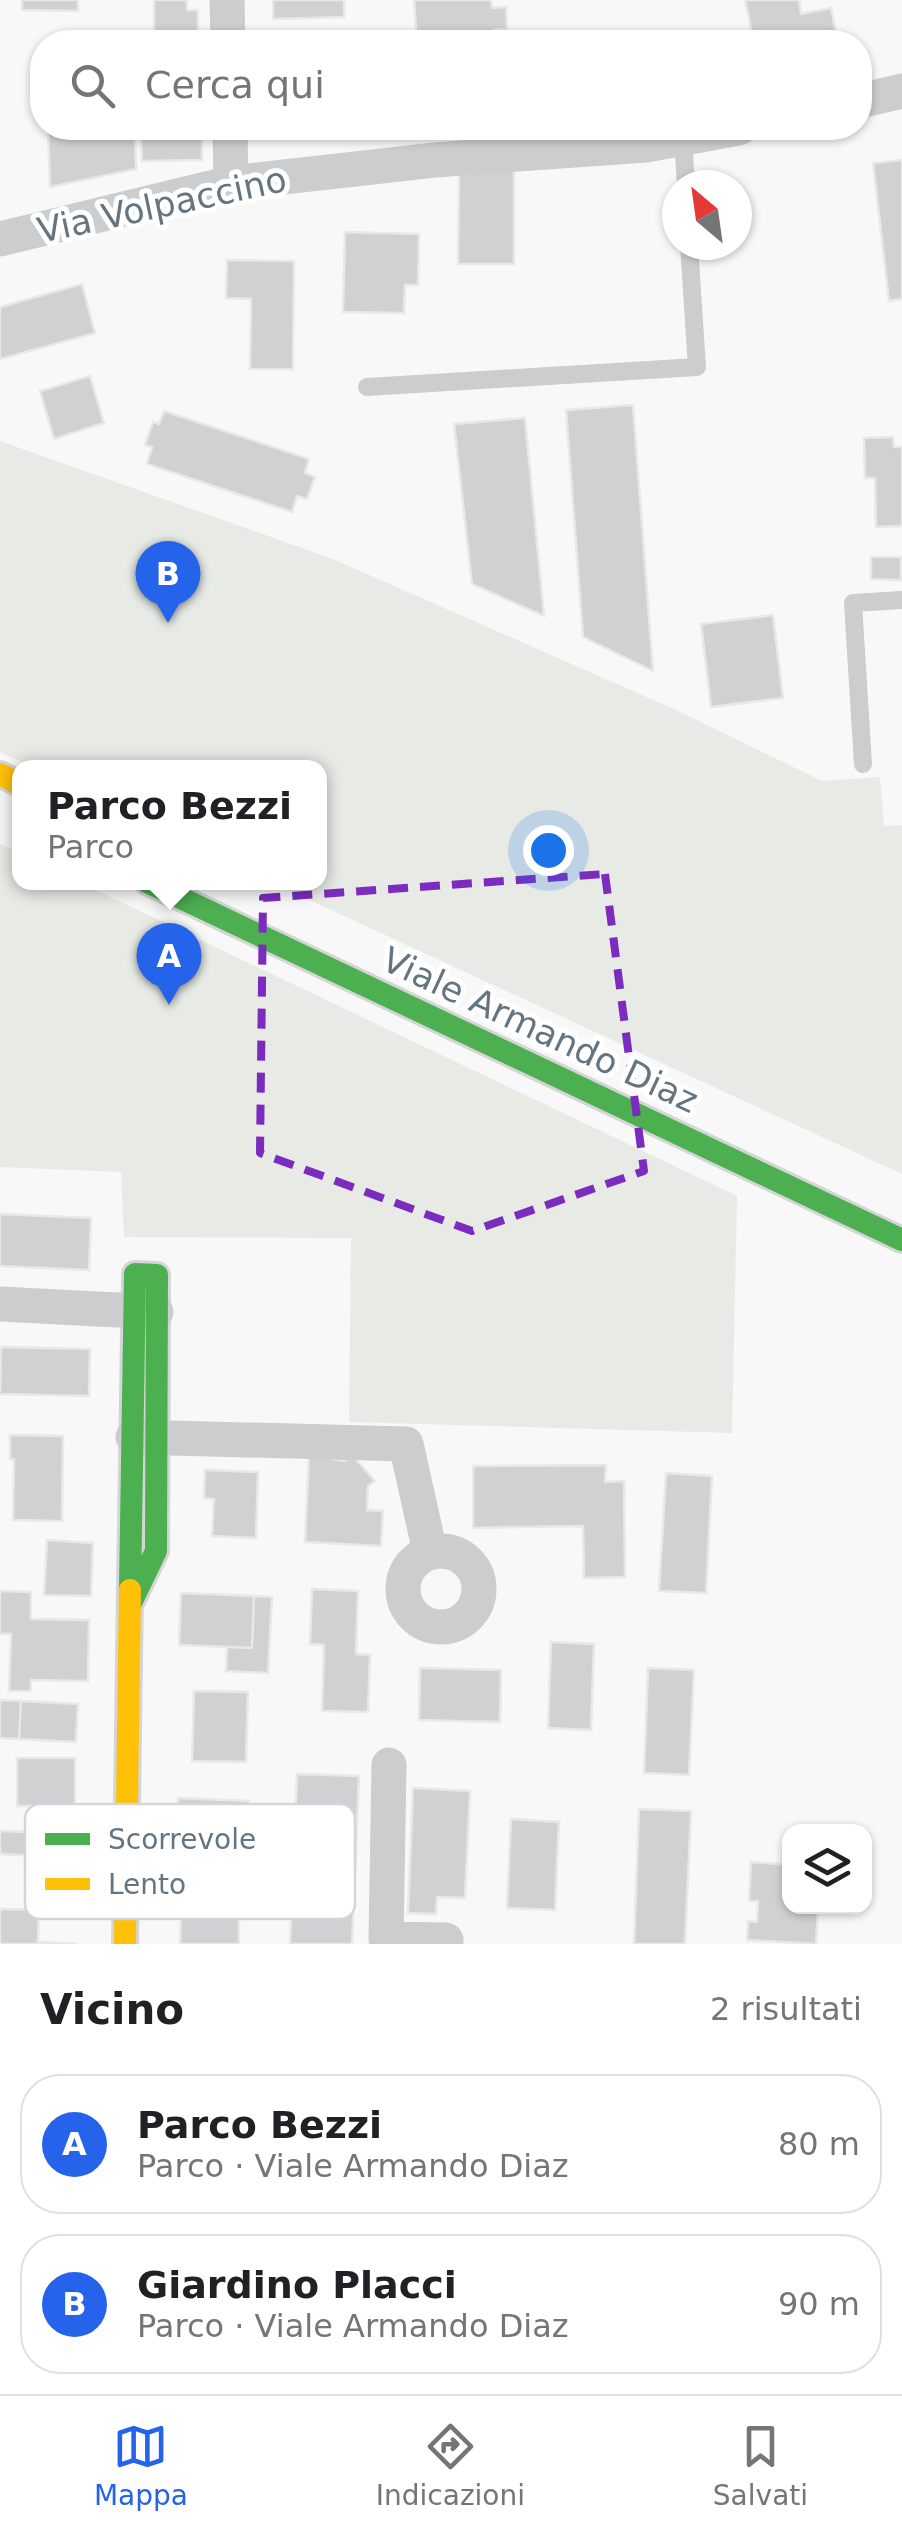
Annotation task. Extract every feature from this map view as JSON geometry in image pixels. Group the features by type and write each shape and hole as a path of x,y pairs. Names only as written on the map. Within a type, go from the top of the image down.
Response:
{"main road":[{"name":"Viale Armando Diaz","path":"165,890 902,1240"},
{"path":"126,1804 130,1605 144,1437 146,1312"},
{"path":"124,1919 124,1944"}],"street":[{"path":"227,0 228,30"},
{"path":"872,98 902,91"},
{"path":"230,140 231,183"},
{"name":"Via Volpaccino","path":"0,239 231,183 434,160 672,140"},
{"path":"0,1304 146,1312"},
{"path":"144,1437 406,1444 430,1552"},
{"path":"389,1765 386,1939 446,1940 446,1944"}],"lane":[{"path":"683,140 685,170"},
{"path":"366,388 697,367 690,260"},
{"path":"863,764 853,603 902,600"}],"highlighted area":[{"path":"605,874 644,1171 472,1231 260,1153 263,898"}],"shaded area":[{"path":"0,441 333,559 676,710 822,781 880,777 884,826 902,825 902,1174 288,890 327,890 327,760 17,760 0,752"},
{"path":"0,844 12,850 12,890 96,890 737,1196 732,1433 349,1422 351,1238 124,1237 121,1172 0,1167"}],"building":[{"path":"22,0 78,0 78,11 22,10"},
{"path":"154,0 187,0 187,10 198,10 198,30 154,30"},
{"path":"273,0 344,0 344,17 273,19"},
{"path":"414,0 491,0 492,8 506,7 507,29 416,30"},
{"path":"745,0 799,0 801,14 831,8 836,30 751,30"},
{"path":"48,140 135,140 136,169 50,187"},
{"path":"141,140 202,140 202,160 142,161"},
{"path":"902,160 902,299 889,301 873,163"},
{"path":"459,168 514,169 514,264 458,264"},
{"path":"345,232 419,234 418,285 405,285 404,313 343,312"},
{"path":"227,260 294,261 293,369 250,369 251,299 226,298"},
{"path":"82,284 95,333 0,359 0,307"},
{"path":"90,376 104,423 54,439 40,391"},
{"path":"633,405 653,671 583,637 566,410"},
{"path":"164,411 309,459 305,473 315,477 307,499 297,496 292,512 147,464 152,447 145,445 153,422 159,424"},
{"path":"525,418 544,616 472,584 454,424"},
{"path":"893,437 894,447 902,447 902,526 876,527 875,478 865,478 864,438"},
{"path":"871,557 901,557 901,580 871,579"},
{"path":"773,615 783,698 711,707 701,624"},
{"path":"0,1214 91,1218 89,1270 0,1266"},
{"path":"1,1347 90,1349 89,1396 0,1394"},
{"path":"10,1435 63,1436 62,1521 13,1520 14,1459 10,1459"},
{"path":"309,1455 344,1461 353,1456 375,1481 368,1486 367,1510 383,1511 381,1546 305,1542"},
{"path":"606,1465 605,1482 624,1481 625,1577 584,1578 583,1526 473,1528 473,1466"},
{"path":"205,1470 258,1472 256,1538 212,1536 214,1499 204,1498"},
{"path":"666,1473 712,1476 706,1593 659,1591"},
{"path":"47,1540 93,1543 91,1596 44,1595"},
{"path":"312,1589 358,1591 356,1654 370,1655 368,1712 322,1711 324,1645 310,1644"},
{"path":"0,1591 31,1592 31,1619 89,1620 88,1681 31,1680 31,1691 9,1691 11,1634 0,1634"},
{"path":"181,1593 254,1596 252,1648 179,1645"},
{"path":"254,1596 272,1597 268,1673 226,1671 227,1647 252,1648"},
{"path":"551,1642 594,1644 591,1730 548,1728"},
{"path":"420,1668 501,1670 500,1722 419,1720"},
{"path":"648,1668 694,1670 689,1775 644,1773"},
{"path":"194,1691 248,1692 246,1762 192,1761"},
{"path":"0,1700 21,1701 19,1739 0,1738"},
{"path":"21,1701 78,1704 76,1742 19,1739"},
{"path":"17,1758 75,1758 75,1804 17,1806"},
{"path":"297,1774 359,1776 355,1872 355,1804 296,1804"},
{"path":"413,1788 470,1791 465,1898 437,1897 436,1914 408,1913"},
{"path":"178,1798 249,1801 249,1804 178,1804"},
{"path":"639,1809 691,1811 685,1944 634,1944"},
{"path":"511,1819 559,1822 555,1910 507,1908"},
{"path":"0,1831 25,1832 25,1855 0,1854"},
{"path":"751,1862 782,1864 782,1914 818,1914 816,1944 747,1940 748,1921 757,1922 758,1901 749,1901"},
{"path":"0,1909 25,1910 25,1919 39,1919 38,1942 77,1944 0,1944"},
{"path":"181,1919 239,1919 239,1944 180,1944"},
{"path":"291,1919 353,1919 352,1944 290,1944"}],"traffic: fast":[{"path":"164,890 902,1240"},
{"path":"130,1590 135,1274 157,1275 156,1551 130,1605"}],"traffic: slow":[{"path":"0,774 12,780"},
{"path":"127,1804 130,1590"},
{"path":"125,1919 125,1944"}],"place":[{"name":"Giardino Placci","path":"168,623"},
{"name":"Parco Bezzi","path":"169,1005"}]}
